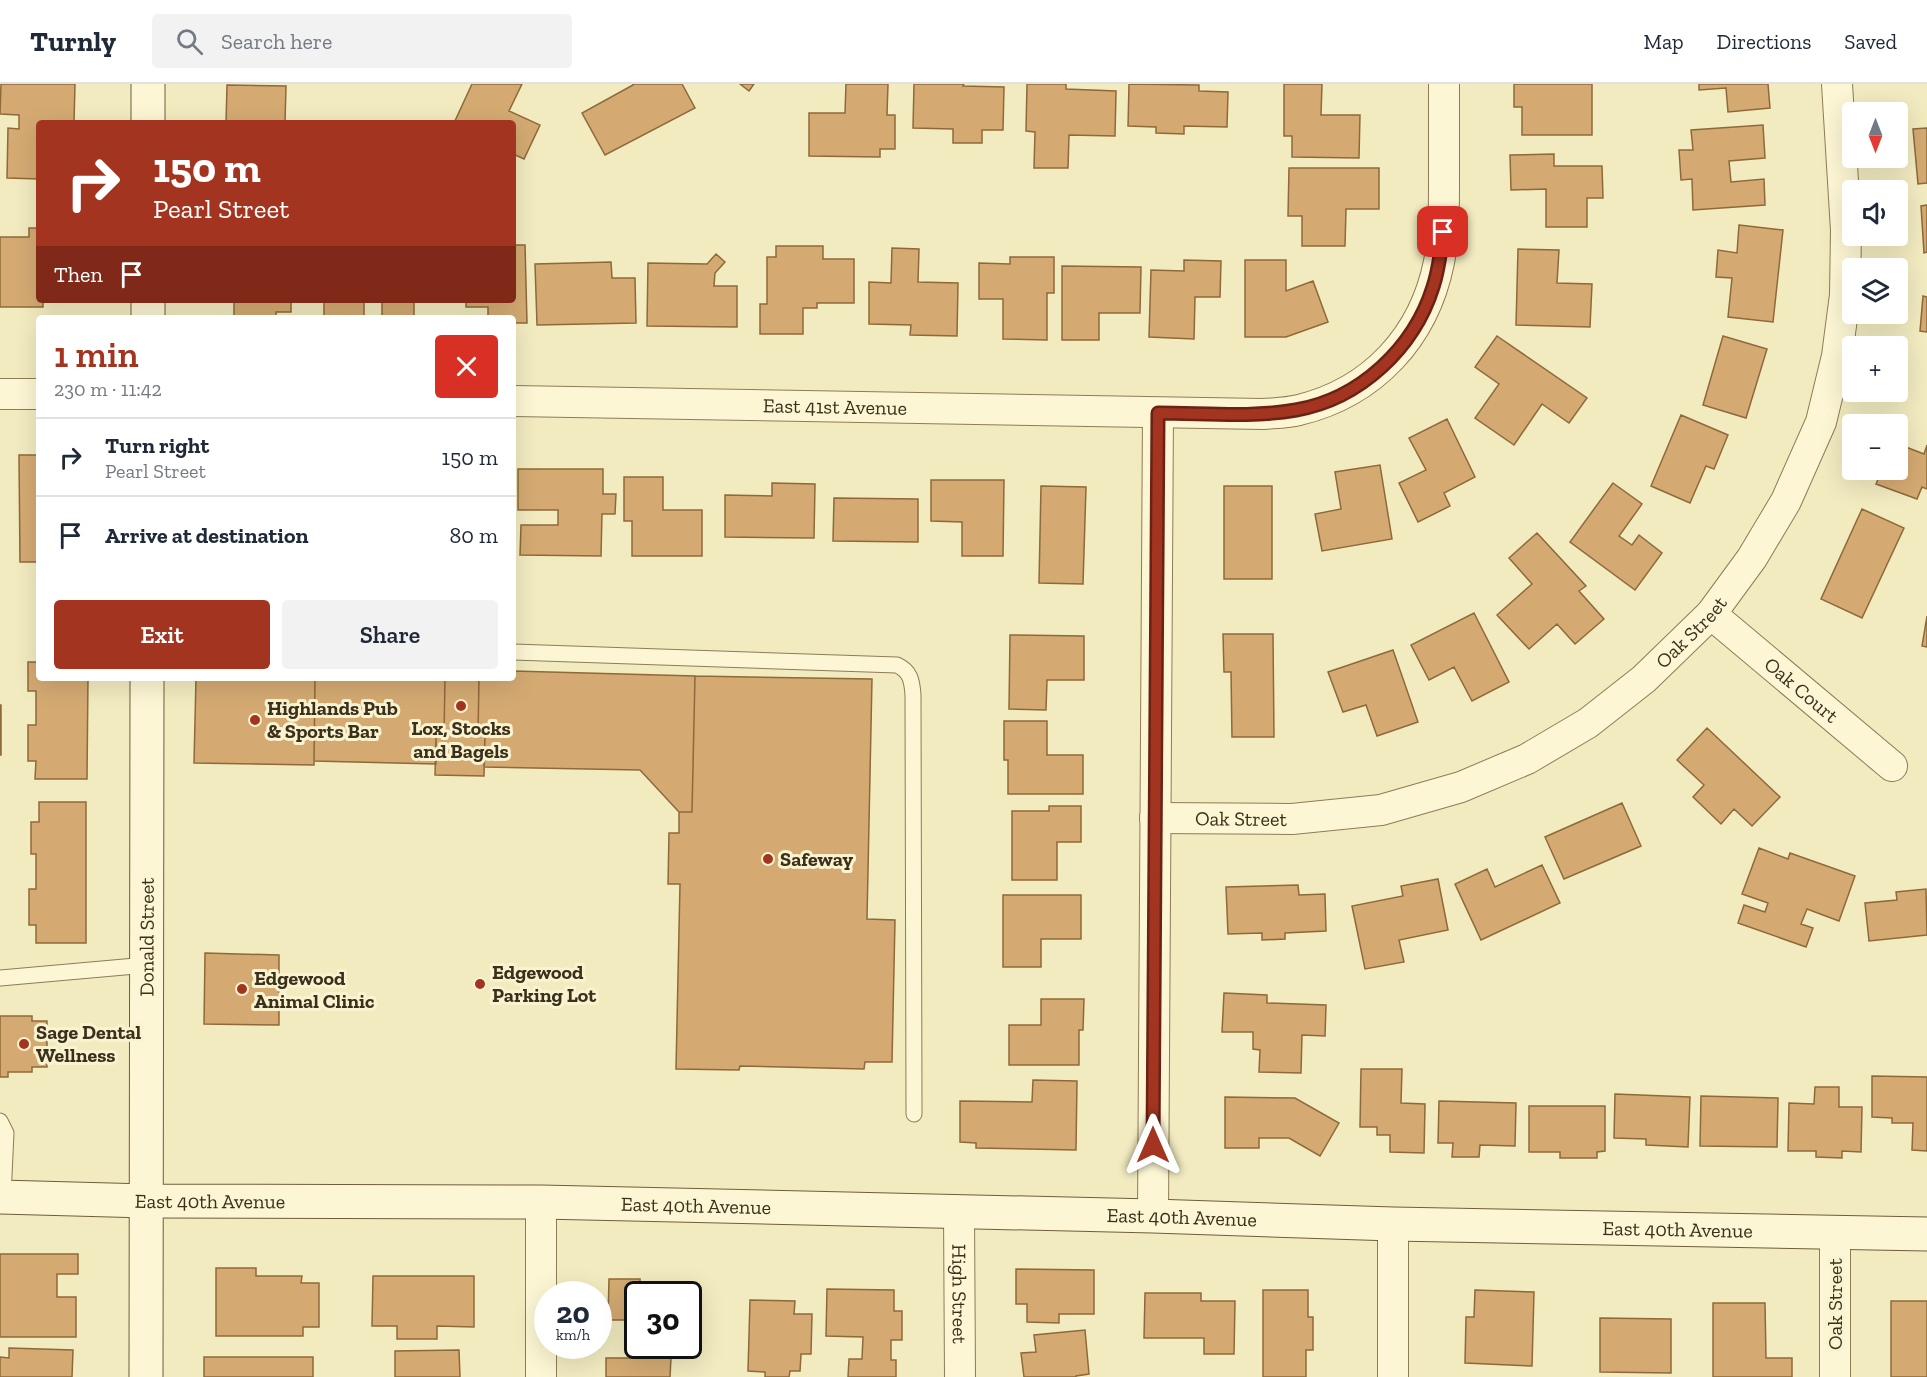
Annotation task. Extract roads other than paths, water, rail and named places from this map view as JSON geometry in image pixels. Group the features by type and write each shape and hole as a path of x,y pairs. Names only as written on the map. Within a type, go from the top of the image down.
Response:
{"street":[{"path":"148,84 148,120"},
{"name":"East 41st Avenue","path":"516,401 1263,414 1297,410 1328,401 1358,386 1379,370 1396,352 1412,331 1433,287 1439,261 1443,214 1444,84"},
{"name":"Oak Street","path":"1155,818 1292,819 1381,810 1461,787 1527,759 1588,723 1644,679 1711,614 1752,558 1786,501 1821,422 1837,356 1845,295 1846,230 1837,84"},
{"path":"0,394 36,394"},
{"path":"1153,1216 1158,413"},
{"name":"Oak Court","path":"1711,614 1892,766"},
{"name":"Donald Street","path":"146,1377 147,681"},
{"name":"East 40th Avenue","path":"2,1197 147,1201 541,1202 1153,1216 1393,1224 1927,1234"},
{"path":"541,1202 541,1377"},
{"name":"High Street","path":"959,1212 960,1377"},
{"path":"1393,1224 1393,1377"},
{"name":"Oak Street","path":"1835,1231 1835,1377"}],"lane":[{"path":"516,652 897,665 905,669 910,676 913,695 914,1114"},
{"path":"0,978 147,964"},
{"path":"0,1121 6,1133 2,1197"}],"place":[{"name":"Lox, Stocks and Bagels","path":"461,706"},
{"name":"Highlands Pub & Sports Bar","path":"255,720"},
{"name":"Safeway","path":"768,859"},
{"name":"Edgewood Parking Lot","path":"480,984"},
{"name":"Edgewood Animal Clinic","path":"242,989"},
{"name":"Sage Dental Wellness","path":"24,1044"}]}
